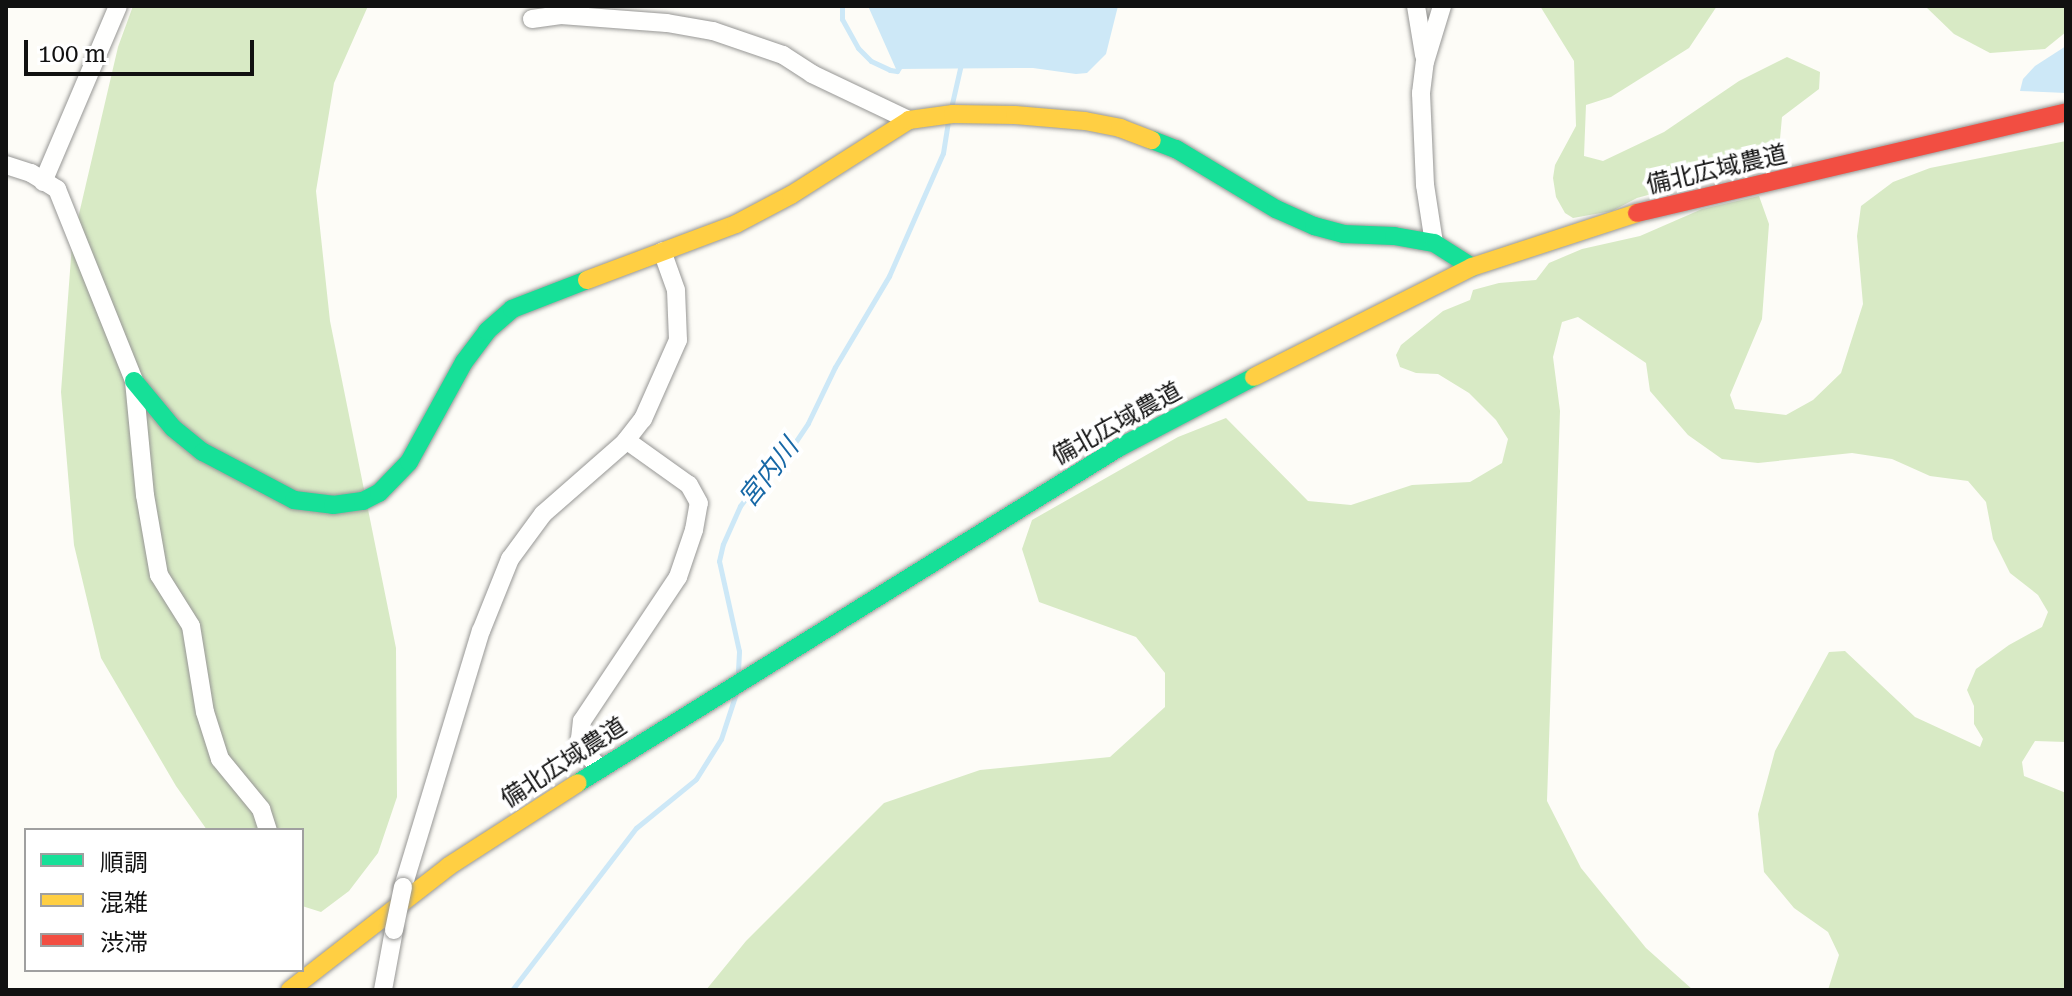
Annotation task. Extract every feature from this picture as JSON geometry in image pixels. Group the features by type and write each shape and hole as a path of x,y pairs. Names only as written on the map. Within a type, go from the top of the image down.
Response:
{"street":[{"path":"43,182 118,6"},
{"path":"1416,6 1425,62"},
{"path":"1434,243 1425,185 1421,93 1425,62 1442,6"},
{"path":"532,19 576,16 667,23 713,31 783,55 812,74 909,120"},
{"name":"備北広域農道","path":"291,983 449,866 721,692 1120,447 1395,303 1472,267 1634,214 2066,112"},
{"path":"134,381 173,428 203,452 281,494 294,500 333,505 363,501 379,493 409,462 464,362 487,331 512,309 736,224 791,195 909,120 953,114 1015,115 1085,121 1120,128 1176,149 1276,209 1314,226 1343,234 1394,236 1434,243 1472,267"},
{"path":"6,165 31,173 57,189 134,381 145,495 159,575 191,626 205,712 220,759 261,809 267,828"},
{"path":"383,990 403,887 481,631 510,559 543,514 626,440 643,419 678,340 676,290 662,251"},
{"path":"600,768 584,752 580,739 582,721 678,577 699,503 689,485 626,440"}],"green space":[{"path":"133,6 368,6 334,83 316,191 330,321 396,648 397,797 378,853 349,891 321,912 304,907 304,828 206,828 176,786 101,658 74,545 61,392 72,244 118,47"},
{"path":"1540,6 1717,6 1689,48 1611,97 1586,105 1584,156 1603,161 1664,132 1739,81 1787,57 1820,72 1819,89 1782,117 1780,139 1760,164 1637,198 1612,211 1573,218 1565,213 1556,197 1553,178 1555,165 1576,126 1574,61"},
{"path":"1925,6 2066,6 2066,32 2045,49 1990,53 1954,34"},
{"path":"2066,141 2066,742 2035,741 2022,762 2024,776 2066,793 2066,990 1828,990 1839,955 1828,932 1794,908 1764,872 1758,814 1775,751 1829,652 1845,651 1915,717 1980,747 1983,739 1974,724 1974,706 1967,690 1976,669 2009,645 2042,627 2048,612 2038,595 2010,573 1993,539 1986,502 1968,481 1930,476 1892,459 1852,453 1758,463 1722,459 1688,435 1650,391 1646,363 1578,317 1562,322 1553,357 1560,411 1547,801 1581,868 1646,948 1693,990 706,990 746,941 884,803 980,770 1110,757 1165,707 1165,673 1136,637 1039,602 1022,549 1032,520 1178,437 1226,418 1308,501 1351,505 1412,485 1470,482 1502,463 1508,439 1496,420 1469,393 1438,374 1416,373 1400,367 1396,355 1401,345 1443,311 1470,300 1473,290 1499,283 1536,280 1549,263 1582,249 1640,236 1702,209 1759,196 1769,224 1762,319 1730,395 1735,409 1786,415 1813,400 1841,373 1863,304 1857,236 1861,206 1893,182 1930,168"}],"water":[{"path":"868,6 1118,6 1106,54 1087,73 1076,74 1033,68 896,69"},
{"path":"2066,46 2066,93 2020,91 2023,79 2035,66"}],"waterway":[{"name":"宮内川","path":"842,6 842,19 858,48 871,61 890,70 897,71 900,66"},
{"name":"宮内川","path":"951,108 961,64"},
{"name":"宮内川","path":"738,671 739,651 719,561 723,544 740,506 760,479 790,450 808,423 835,367 889,276 943,153 948,122"},
{"name":"宮内川","path":"512,990 636,828 696,779 721,739 736,693"}],"traffic: fast":[{"path":"1152,140 1176,149 1276,209 1314,226 1343,234 1394,236 1434,243 1472,267"},
{"path":"134,381 173,428 203,452 294,500 333,505 363,501 379,493 409,462 464,362 487,331 512,309 587,280"},
{"path":"578,783 1120,447 1254,377"}],"traffic: slow":[{"path":"587,280 736,224 791,195 909,120 953,114 1015,115 1085,121 1120,128 1152,140"},
{"path":"1254,377 1472,267 1637,213"},
{"path":"290,990 449,866 578,783"}],"traffic: jam":[{"path":"1637,213 2066,112"}]}
